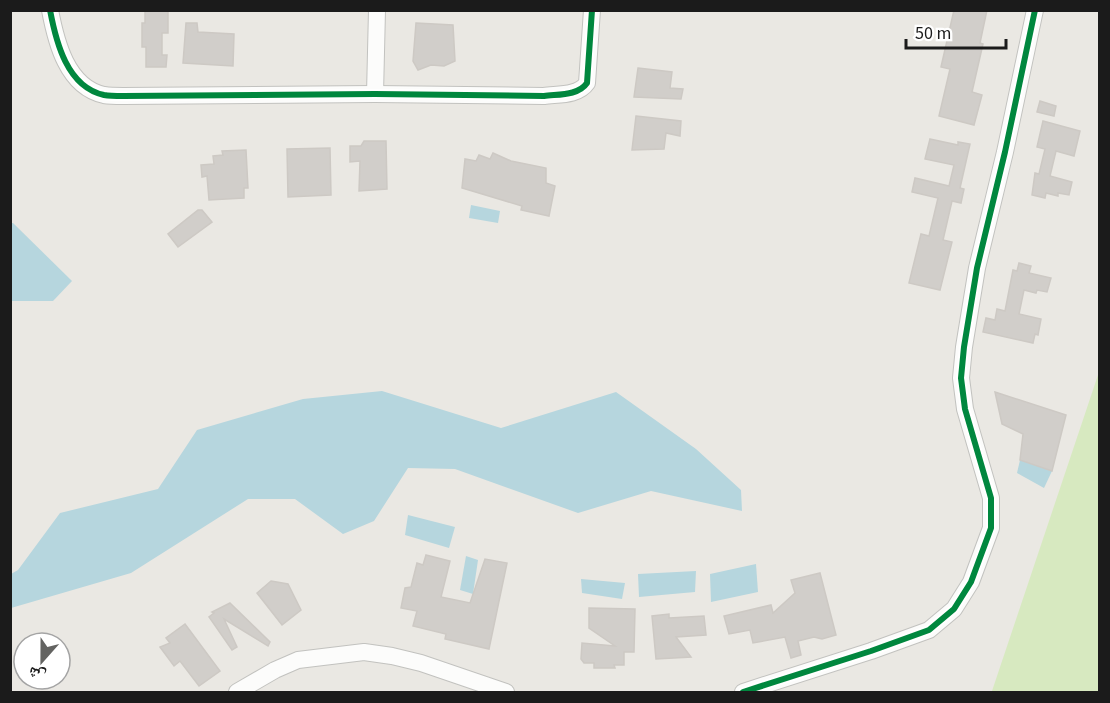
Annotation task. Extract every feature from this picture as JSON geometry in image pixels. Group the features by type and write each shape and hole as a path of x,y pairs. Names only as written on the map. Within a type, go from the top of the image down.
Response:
{"street":[{"path":"50,10 54,32 70,70 79,82 103,94 134,96 375,94 544,96 579,91 587,83 592,10"},
{"path":"375,94 376,10"},
{"path":"744,693 928,630 954,609 971,582 991,528 991,498 965,410 962,378 964,347 977,268 1005,152 1035,10"},
{"path":"237,693 275,670 298,660 364,652 421,663 506,693"}],"green space":[{"path":"1099,372 1099,692 994,692 992,691"}],"water":[{"path":"471,205 500,211 498,223 469,218"},
{"path":"11,223 72,281 53,301 11,301"},
{"path":"382,391 501,428 616,392 696,449 741,490 742,511 651,491 578,513 455,469 408,468 374,521 343,534 295,499 248,499 131,573 11,608 11,574 18,570 60,513 158,489 197,430 303,399"},
{"path":"1020,460 1052,471 1044,488 1017,473"},
{"path":"408,515 455,527 449,548 405,535"},
{"path":"466,556 478,560 473,594 460,590"},
{"path":"756,564 758,592 711,602 710,574"},
{"path":"696,571 695,592 639,597 638,574"},
{"path":"581,579 625,583 622,599 582,593"}],"building":[{"path":"145,10 168,10 168,33 162,33 162,55 167,55 166,67 146,67 146,47 142,47 142,23 145,23"},
{"path":"954,10 987,10 980,43 983,44 972,92 982,95 974,125 939,116 950,69 941,67"},
{"path":"186,23 197,23 198,32 234,34 233,66 183,63"},
{"path":"416,23 453,25 455,61 444,66 431,65 418,70 413,61"},
{"path":"638,68 672,72 670,88 683,89 681,99 634,97"},
{"path":"1040,101 1056,106 1054,116 1037,112"},
{"path":"636,116 681,121 680,136 666,133 664,149 632,150"},
{"path":"1043,121 1080,131 1074,156 1056,151 1050,176 1072,182 1069,195 1058,193 1058,196 1046,193 1045,198 1032,195 1035,173 1039,174 1045,149 1037,147"},
{"path":"930,139 958,145 958,142 970,144 960,188 964,189 961,203 952,201 943,240 952,242 940,290 909,283 921,234 929,236 938,198 912,192 915,178 949,186 954,165 925,159"},
{"path":"364,141 386,141 387,189 359,191 360,161 350,162 350,146 361,146"},
{"path":"330,148 331,195 288,197 287,149"},
{"path":"246,150 248,188 244,188 244,198 209,200 207,176 202,177 201,165 214,164 213,156 223,155 222,151"},
{"path":"493,153 511,161 546,168 546,183 555,186 549,216 521,210 522,206 462,188 465,159 476,161 479,155 490,159"},
{"path":"198,210 202,210 212,222 178,247 168,234"},
{"path":"1019,263 1031,266 1029,273 1051,278 1047,292 1037,290 1036,293 1024,290 1019,314 1041,319 1038,335 1035,334 1033,343 983,332 986,318 995,320 997,309 1005,311 1013,270 1017,271"},
{"path":"995,392 1066,415 1052,471 1020,460 1023,434 1002,424"},
{"path":"426,555 450,561 441,597 470,603 485,559 507,563 489,649 445,639 446,634 413,626 417,611 401,608 405,588 411,587 417,563 423,565"},
{"path":"820,573 836,635 798,641 801,655 791,658 785,637 753,643 750,630 729,634 724,616 771,605 773,613 795,593 791,580"},
{"path":"271,581 288,584 301,610 282,625 257,593"},
{"path":"230,603 270,642 268,646 224,619 237,647 232,650 209,617 214,613 212,612"},
{"path":"589,608 635,609 634,652 624,652 624,665 614,665 615,668 594,668 594,663 584,663 581,659 582,643 615,646 589,628"},
{"path":"669,614 669,618 704,616 706,635 676,637 691,657 656,659 652,616"},
{"path":"185,624 220,671 199,686 180,661 174,666 160,647 170,643 166,638"}],"cycle path":[{"path":"50,10 60,49 72,73 91,90 104,95 123,96 375,94 544,96 567,94 587,83 592,10"},
{"path":"743,692 929,630 954,609 971,582 991,528 991,498 965,409 961,378 964,347 977,268 1005,152 1035,10"}]}
